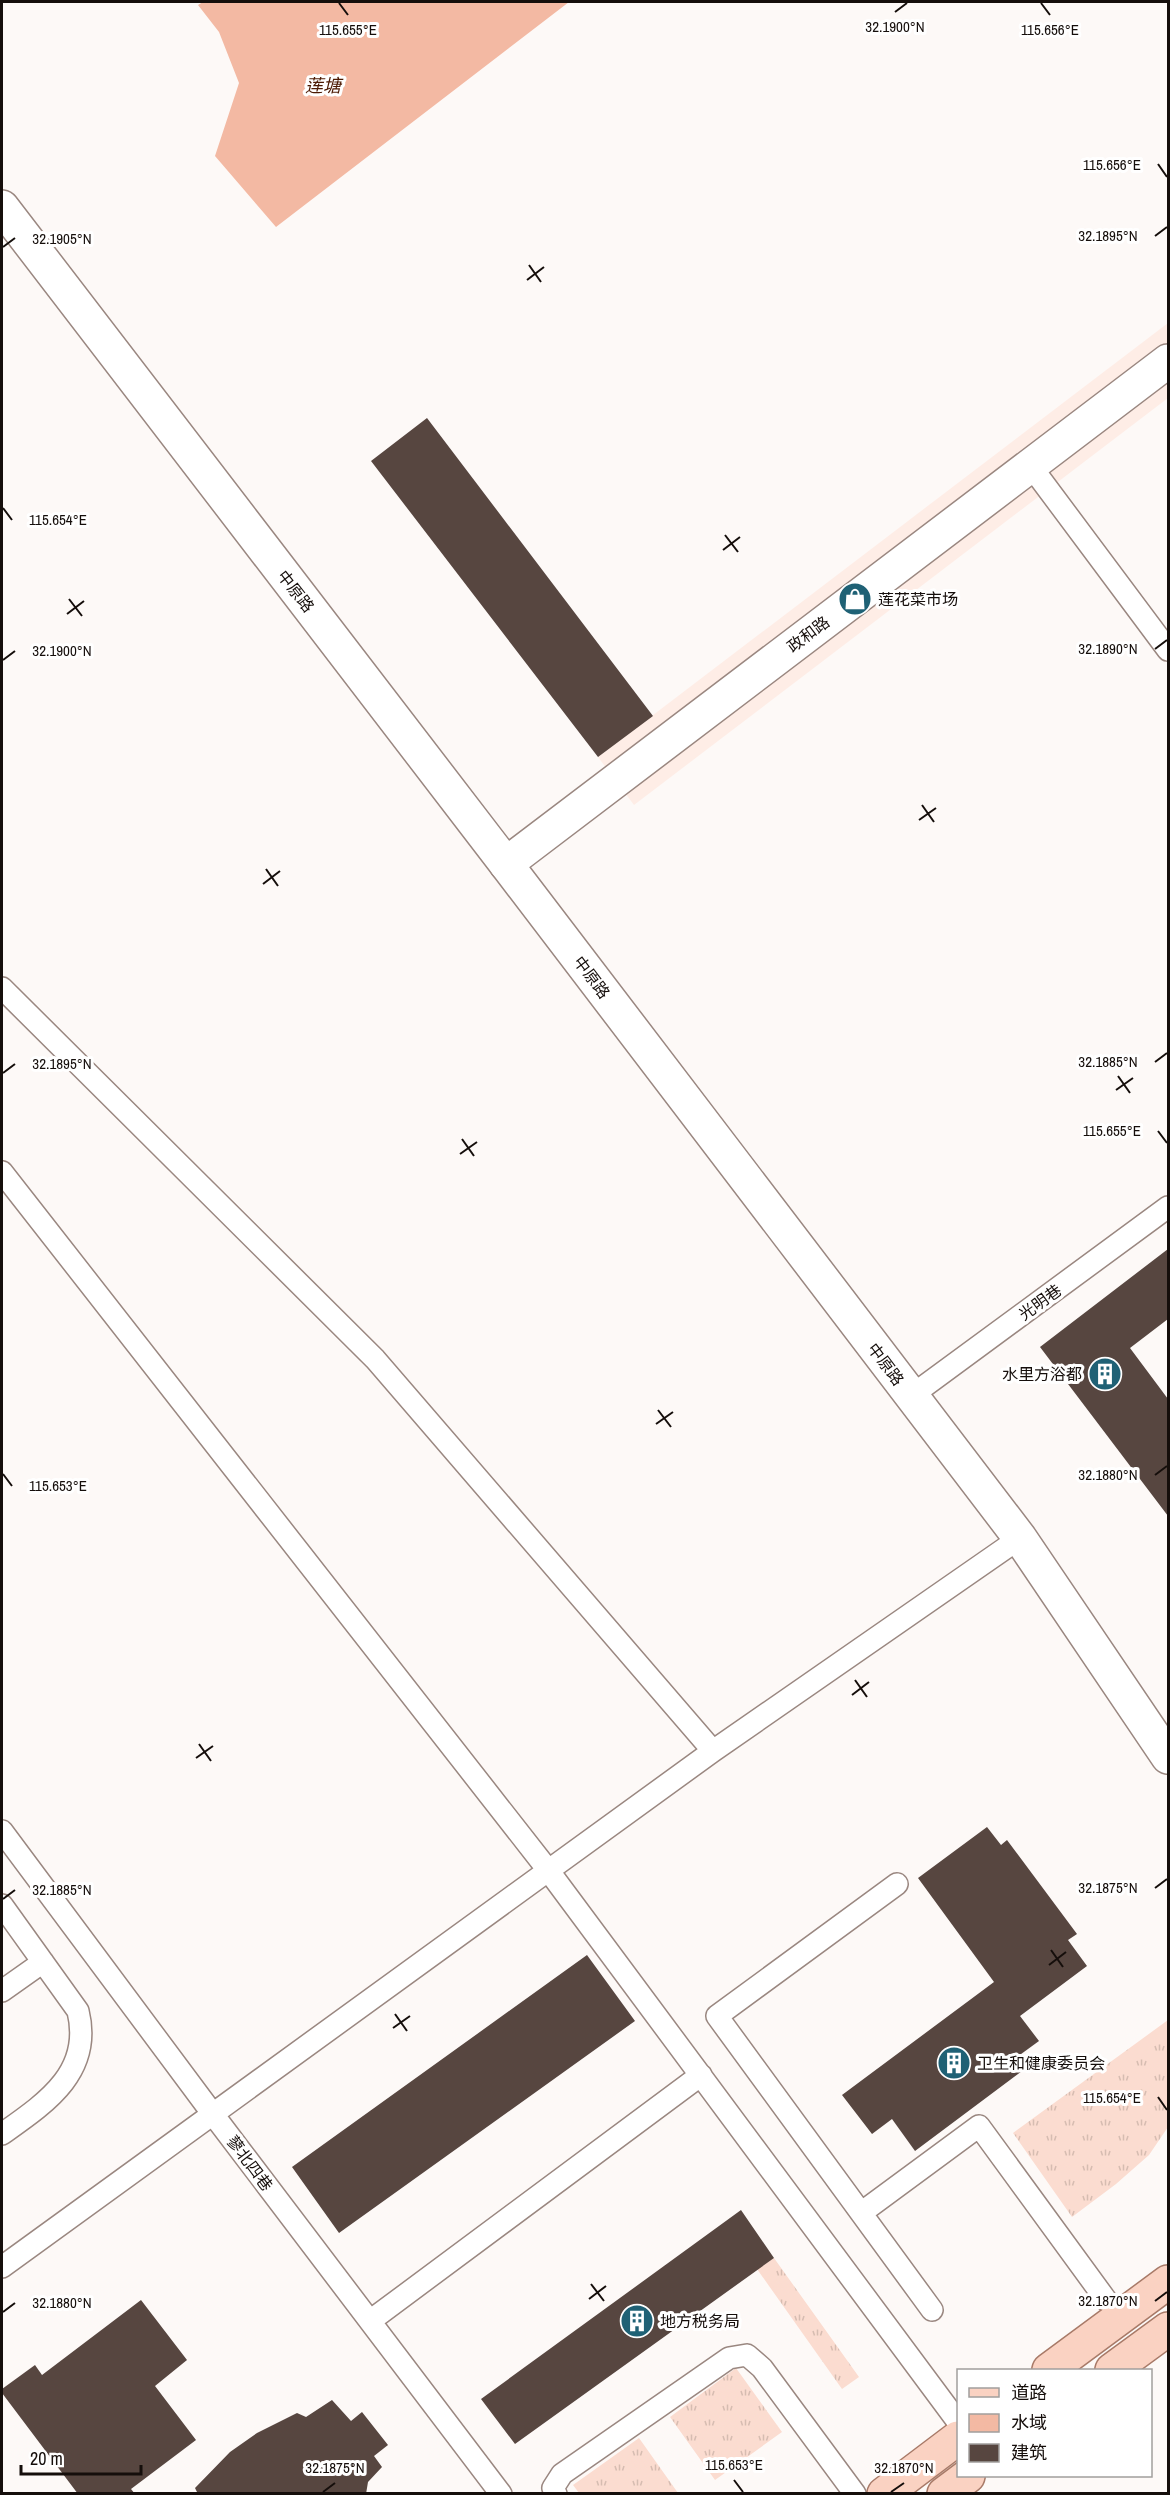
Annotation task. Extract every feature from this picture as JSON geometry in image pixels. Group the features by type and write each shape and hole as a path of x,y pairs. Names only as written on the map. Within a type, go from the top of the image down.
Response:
{"main road":[{"name":"中原路","path":"2,207 1020,1538 1168,1757"},
{"name":"政和路","path":"506,864 1168,361"},
{"path":"1050,2369 1168,2282"},
{"path":"1113,2369 1168,2329"},
{"path":"884,2493 957,2439"},
{"path":"944,2493 965,2477"}],"lane":[{"path":"1030,465 1168,650"},
{"path":"2,988 375,1359 713,1751"},
{"path":"2,1172 548,1870 957,2421"},
{"name":"光明巷","path":"911,1396 1168,1208"},
{"path":"2,2267 713,1751 1020,1538"},
{"name":"蓼北四巷","path":"2,1831 212,2113 501,2493"},
{"path":"897,1884 717,2016 932,2310"},
{"path":"2,1905 78,2011 83,2031 71,2073 56,2092 2,2134"},
{"path":"2,1991 43,1962"},
{"path":"370,2321 701,2075"},
{"path":"861,2213 979,2126 1106,2300"},
{"path":"556,2493 553,2488 562,2474 729,2358 747,2355 762,2368 855,2493"}],"shaded area":[{"name":"莲花菜市场","path":"1168,323 1168,398 634,805 598,757"}],"green space":[{"path":"1168,2020 1168,2127 1149,2155 1116,2184 1072,2217 1013,2133"},
{"path":"774,2258 859,2377 842,2389 757,2269"},
{"path":"736,2368 782,2432 715,2480 670,2417"},
{"path":"639,2438 678,2493 579,2493 573,2485"}],"water":[{"name":"莲塘","path":"203,2 569,2 276,227 215,156 239,83 219,32 198,5"}],"building":[{"path":"427,418 653,716 598,757 371,461"},
{"name":"水里方浴都","path":"1168,1249 1168,1319 1130,1348 1168,1399 1168,1516 1040,1347"},
{"path":"987,1827 1001,1845 1007,1840 1077,1934 1068,1940 1087,1966 1020,2016 1039,2041 1017,2057 1026,2068 915,2151 892,2119 872,2134 842,2095 994,1982 918,1878"},
{"path":"587,1955 635,2021 339,2233 292,2167"},
{"name":"地方税务局","path":"741,2210 774,2258 515,2444 481,2399"},
{"path":"141,2300 187,2360 155,2386 196,2440 131,2489 135,2494 78,2494 2,2393 2,2389 35,2365 42,2375"},
{"path":"332,2400 351,2421 362,2412 388,2445 374,2456 382,2467 368,2482 366,2494 198,2494 195,2488 230,2452 257,2433 297,2413 306,2417"}],"place":[{"name":"莲花菜市场","path":"855,599"},
{"name":"水里方浴都","path":"1105,1374"},
{"name":"卫生和健康委员会","path":"954,2063"},
{"name":"地方税务局","path":"637,2321"}]}
